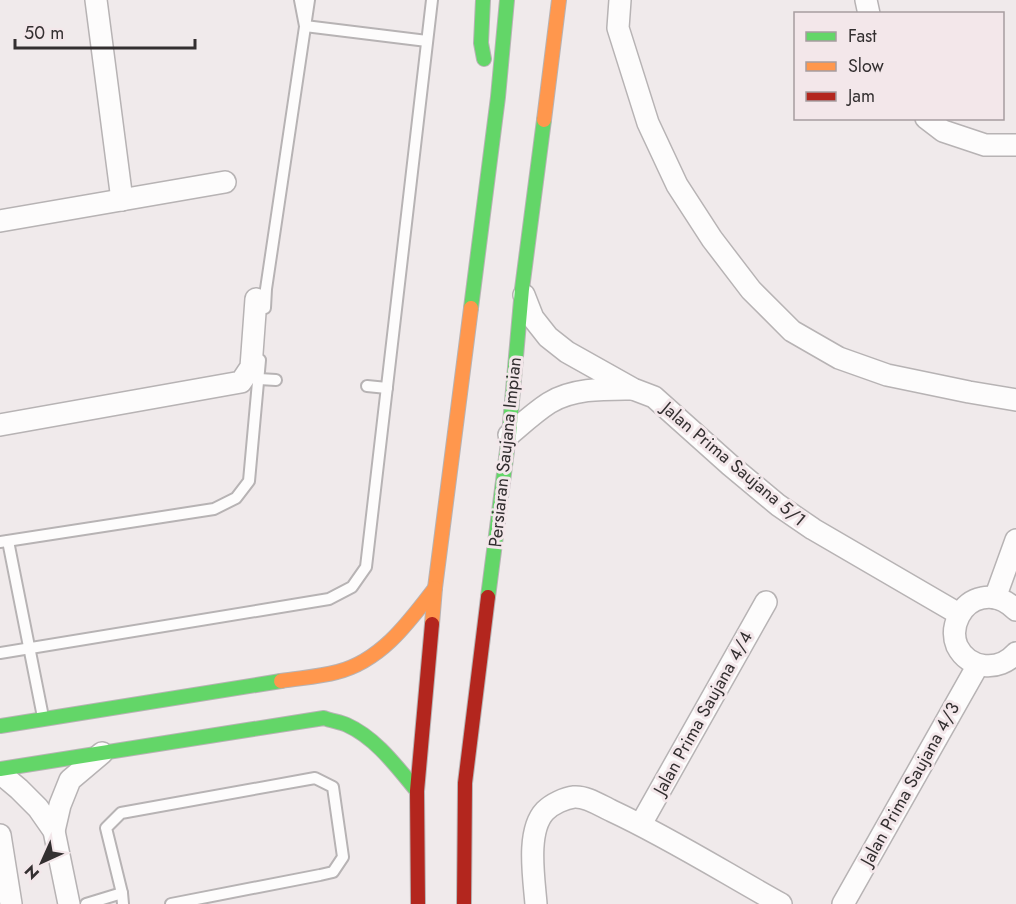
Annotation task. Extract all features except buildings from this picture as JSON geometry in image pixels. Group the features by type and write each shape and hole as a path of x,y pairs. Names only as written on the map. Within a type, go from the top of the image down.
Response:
{"main road":[{"path":"483,0 481,43 485,66 498,97"},
{"path":"418,904 417,791 435,588 498,97 507,0"},
{"name":"Persiaran Saujana Impian","path":"464,904 465,783 509,435 522,289 559,0"},
{"path":"0,726 338,672 358,664 383,648 404,627 435,588"},
{"path":"0,771 324,718 348,726 369,739 391,760 417,791"}],"street":[{"path":"96,0 122,200"},
{"path":"620,0 618,28 648,123 677,185 712,239 751,290 792,331 839,358 887,375 1016,400"},
{"path":"929,120 943,131 985,145 1016,145"},
{"path":"0,221 225,182"},
{"name":"Jalan Prima Saujana 5/1","path":"522,289 533,318 548,337 567,352 633,389 654,397 778,505 813,529 959,614"},
{"path":"0,425 241,382 251,367 256,299"},
{"name":"Jalan Prima Saujana 5/1","path":"509,435 551,401 575,392 633,389"},
{"path":"995,598 1016,540"},
{"path":"1016,610 1006,602 995,598 978,598 959,614 954,634 965,656 978,664 993,666 1002,664 1016,653"},
{"name":"Jalan Prima Saujana 4/4","path":"641,825 766,602"},
{"name":"Jalan Prima Saujana 4/3","path":"843,904 978,664"},
{"path":"54,831 60,805 70,780 103,753"},
{"path":"0,771 38,808 54,831 69,904"},
{"path":"536,904 534,843 539,821 546,810 574,797 587,799 641,825 781,904"},
{"path":"0,835 11,904"}],"lane":[{"path":"300,0 305,26"},
{"path":"43,719 4,541 214,509 236,498 249,480 266,289 309,0"},
{"path":"0,653 329,598 352,587 366,567 432,0"},
{"path":"305,26 427,41"},
{"path":"259,379 276,380"},
{"path":"367,386 387,388"},
{"path":"86,904 123,899 106,828 121,813 315,778 333,787 343,856 333,872 171,904"}],"traffic: fast":[{"path":"483,0 481,43 484,59"},
{"path":"471,308 498,97 507,0"},
{"path":"488,597 509,435 522,289 544,120"},
{"path":"0,726 281,681"},
{"path":"0,769 324,718 347,725 367,737 377,745 417,791"}],"traffic: slow":[{"path":"544,120 559,0"},
{"path":"432,624 471,308"},
{"path":"281,681 337,672 367,659 393,639 435,588"}],"traffic: jam":[{"path":"464,904 465,783 488,597"},
{"path":"418,904 417,791 432,624"}]}
